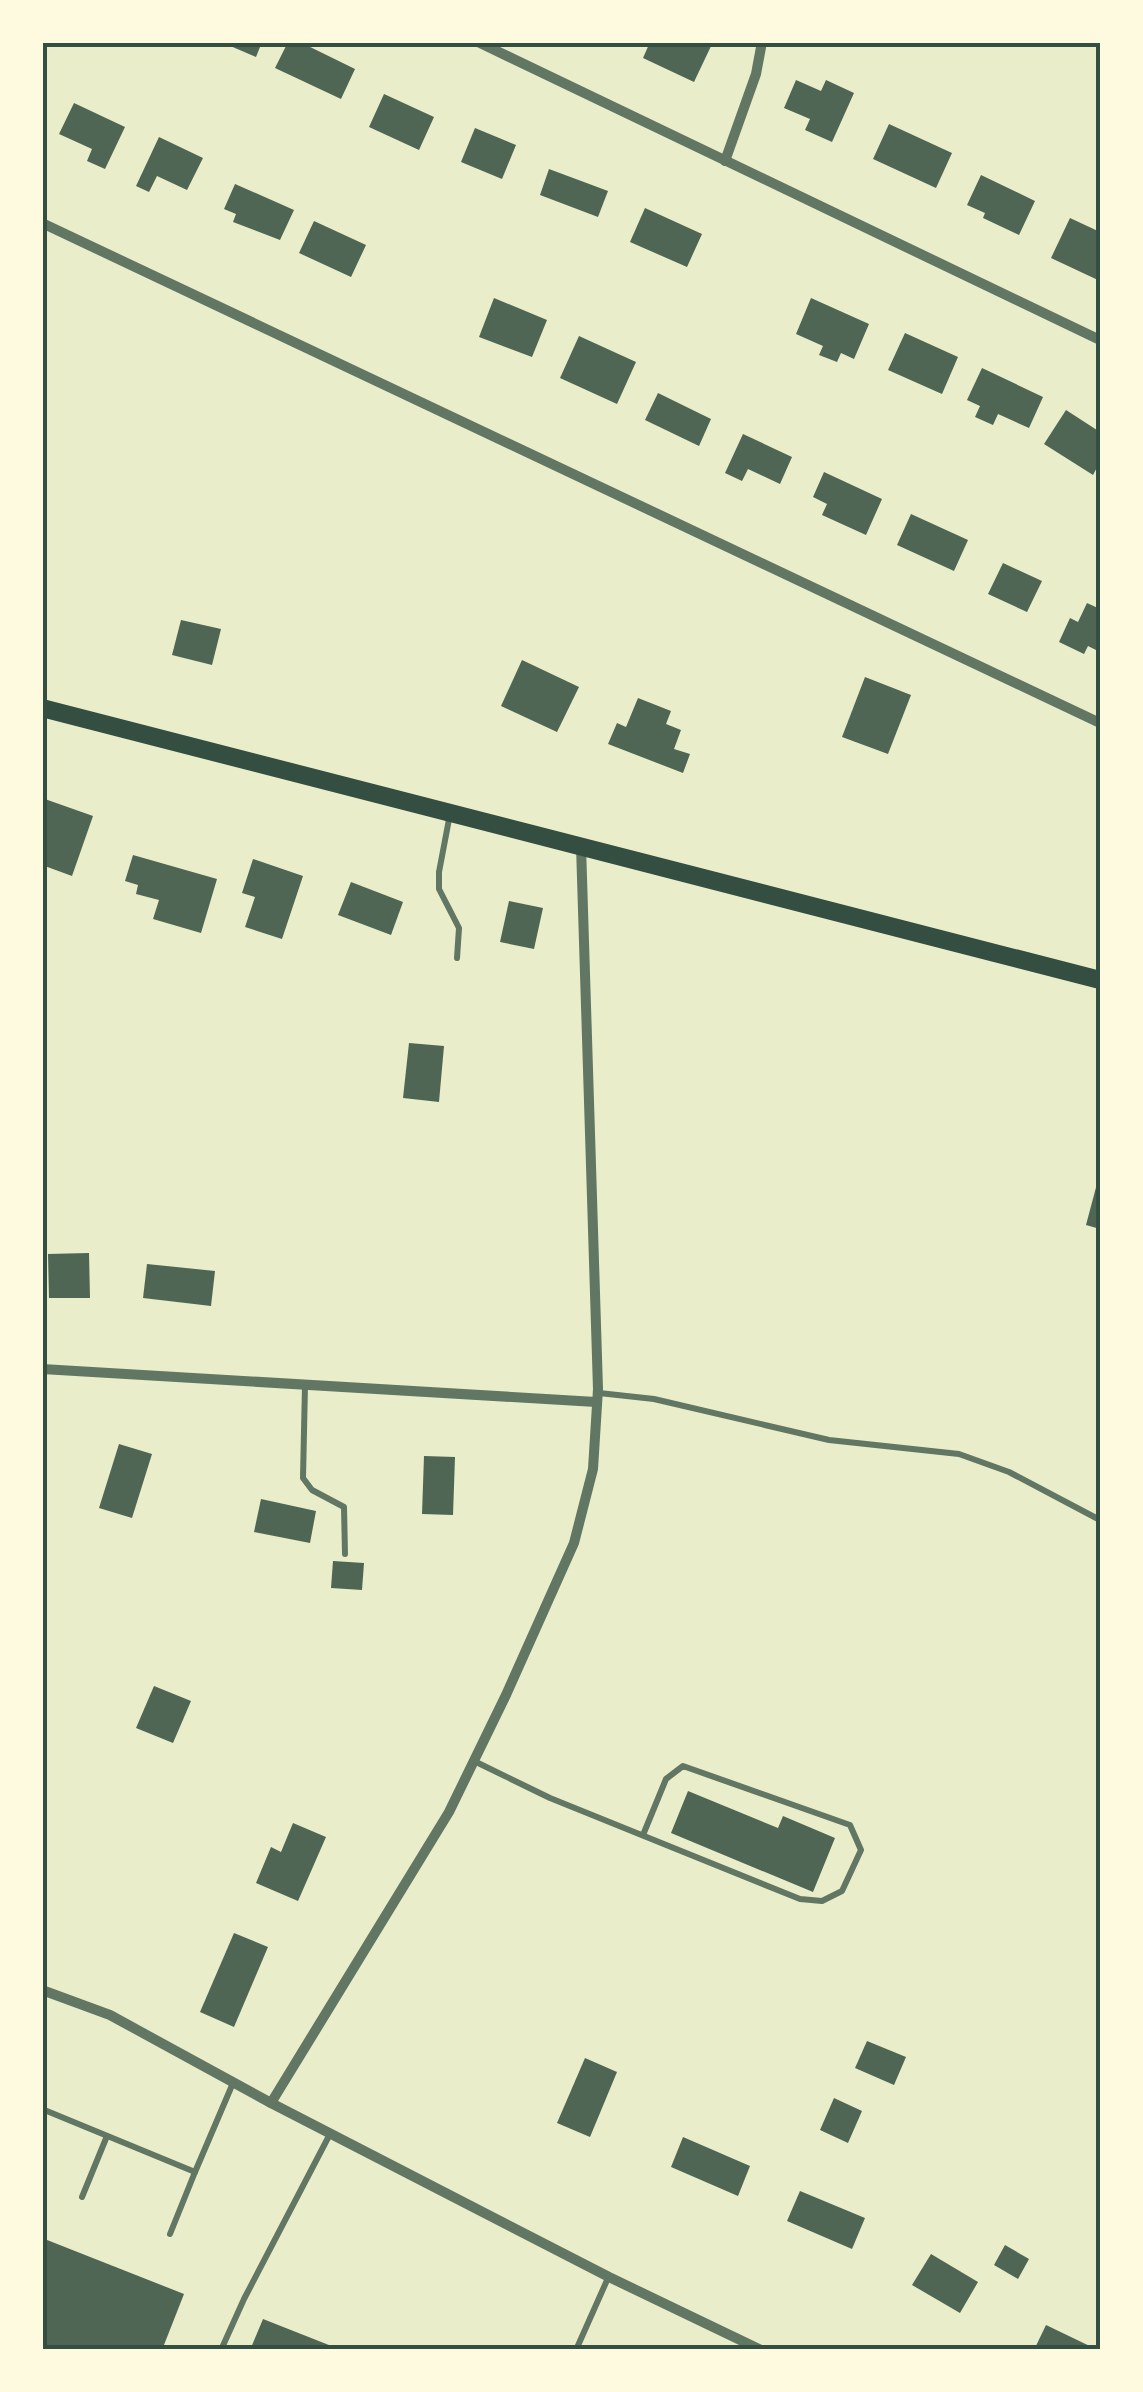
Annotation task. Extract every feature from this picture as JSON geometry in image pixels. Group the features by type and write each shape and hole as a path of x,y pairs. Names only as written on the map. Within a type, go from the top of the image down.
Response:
{"main road":[{"path":"42,708 1100,980"}],"street":[{"path":"478,42 1100,340"},
{"path":"725,161 756,74 762,42"},
{"path":"42,223 1100,723"},
{"path":"270,2103 448,1812 574,1543 593,1470 597,1397 581,846"},
{"path":"42,1370 597,1397"},
{"path":"42,1990 110,2015 270,2103 608,2278 760,2350"}],"lane":[{"path":"450,812 438,889 459,928 458,958"},
{"path":"305,1385 303,1478 312,1490 344,1507 345,1554"},
{"path":"597,1397 654,1399 828,1440 959,1454 1010,1472 1100,1520"},
{"path":"474,1761 550,1798 800,1899 822,1901 842,1892 861,1850 850,1826 682,1766 666,1779 643,1835"},
{"path":"170,2234 233,2082"},
{"path":"42,2109 195,2172"},
{"path":"221,2350 330,2134"},
{"path":"82,2197 107,2136"},
{"path":"576,2350 608,2278"}],"building":[{"path":"221,42 262,42 256,57"},
{"path":"288,42 300,42 355,69 341,99 275,68"},
{"path":"650,42 712,44 694,82 643,58"},
{"path":"796,80 821,91 826,80 854,93 832,142 805,130 810,119 784,108"},
{"path":"384,94 434,117 419,150 369,127"},
{"path":"74,103 125,127 105,169 87,161 92,149 59,134"},
{"path":"889,124 952,153 936,188 873,159"},
{"path":"475,128 516,145 502,179 461,162"},
{"path":"159,137 203,158 187,190 157,176 149,192 136,186"},
{"path":"549,169 608,191 598,217 540,195"},
{"path":"981,175 1035,201 1019,235 983,218 985,213 967,205"},
{"path":"235,184 294,210 280,240 233,222 236,214 224,209"},
{"path":"645,208 702,234 687,267 630,242"},
{"path":"1070,218 1100,232 1100,281 1051,258"},
{"path":"314,221 366,245 351,277 299,253"},
{"path":"494,298 547,320 532,357 479,337"},
{"path":"811,298 869,324 854,359 841,353 837,362 819,355 823,346 796,334"},
{"path":"905,333 958,357 942,394 888,370"},
{"path":"579,336 636,362 617,404 560,378"},
{"path":"982,368 1043,397 1029,428 998,414 993,425 975,417 980,406 967,400"},
{"path":"658,393 711,419 699,446 645,420"},
{"path":"1066,410 1100,432 1100,462 1093,475 1044,444"},
{"path":"743,434 792,457 780,484 748,469 742,481 725,473"},
{"path":"824,472 882,499 866,535 822,515 827,504 813,497"},
{"path":"911,514 968,540 954,571 897,545"},
{"path":"1003,563 1042,581 1027,612 988,594"},
{"path":"1087,603 1100,609 1100,652 1088,646 1084,654 1059,642 1070,618 1078,622"},
{"path":"181,620 221,629 212,665 172,655"},
{"path":"522,660 579,687 557,732 501,706"},
{"path":"865,677 911,695 888,754 842,737"},
{"path":"638,698 671,711 666,724 681,730 674,749 690,754 683,773 608,744 617,723 626,727"},
{"path":"42,798 93,816 72,876 42,865"},
{"path":"133,855 217,879 201,933 153,919 159,900 136,894 138,885 125,881"},
{"path":"253,859 303,876 282,939 245,927 255,897 242,893"},
{"path":"351,882 403,902 391,935 338,915"},
{"path":"509,901 543,908 534,949 500,942"},
{"path":"409,1043 444,1046 439,1102 403,1098"},
{"path":"1100,1176 1100,1229 1086,1225"},
{"path":"89,1253 90,1298 49,1298 48,1254"},
{"path":"147,1264 215,1271 211,1306 143,1298"},
{"path":"119,1444 152,1454 132,1518 99,1508"},
{"path":"424,1456 455,1457 453,1515 422,1514"},
{"path":"261,1499 316,1511 310,1543 254,1532"},
{"path":"333,1561 364,1563 362,1590 331,1588"},
{"path":"154,1686 191,1701 173,1743 136,1728"},
{"path":"688,1791 778,1828 783,1816 835,1838 813,1892 671,1833"},
{"path":"293,1823 326,1837 298,1901 256,1883 271,1847 281,1852"},
{"path":"234,1933 268,1947 234,2027 200,2012"},
{"path":"867,2041 906,2057 894,2085 855,2068"},
{"path":"585,2058 617,2072 590,2137 557,2123"},
{"path":"834,2098 862,2111 848,2143 820,2130"},
{"path":"683,2137 750,2166 738,2196 671,2167"},
{"path":"800,2191 865,2218 852,2249 787,2221"},
{"path":"42,2238 184,2294 162,2350 42,2350"},
{"path":"1005,2245 1029,2259 1018,2279 994,2265"},
{"path":"931,2254 978,2282 960,2313 912,2285"},
{"path":"263,2319 339,2349 339,2350 250,2350"},
{"path":"1046,2325 1098,2350 1034,2350"}]}
